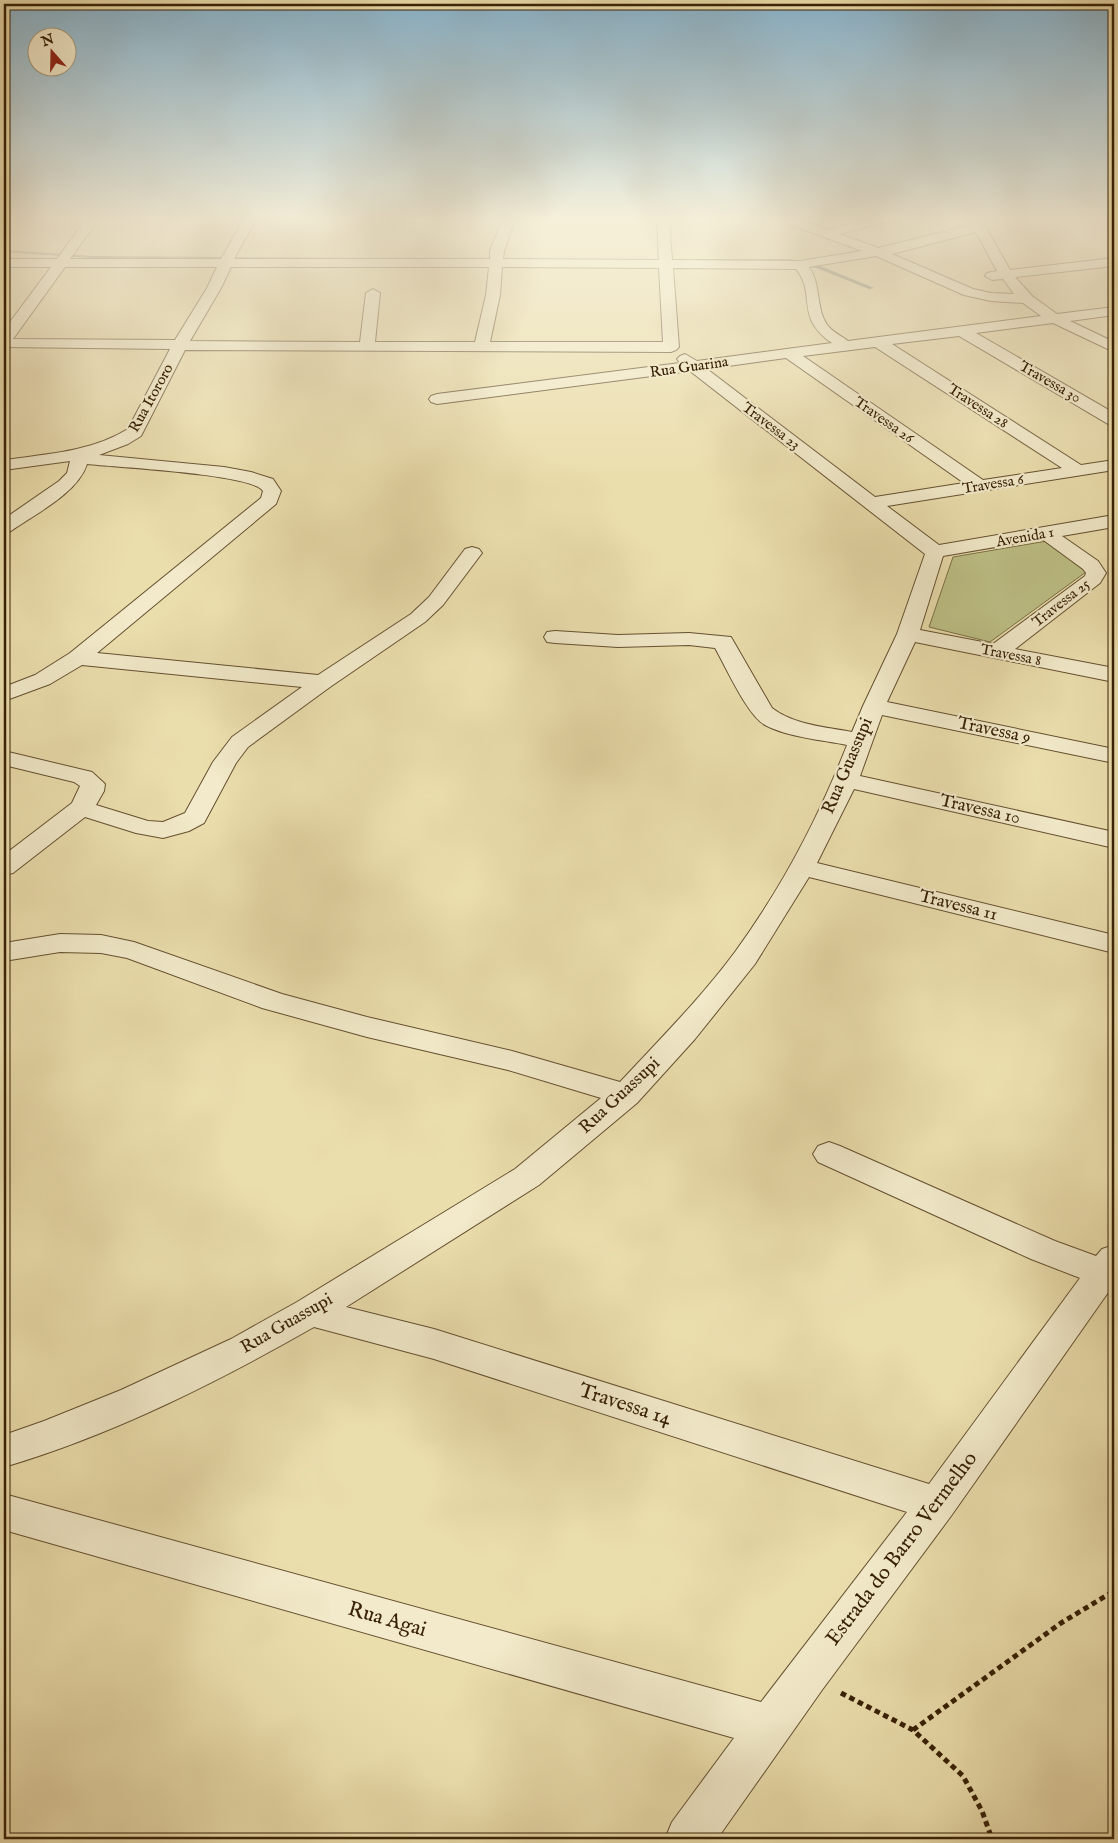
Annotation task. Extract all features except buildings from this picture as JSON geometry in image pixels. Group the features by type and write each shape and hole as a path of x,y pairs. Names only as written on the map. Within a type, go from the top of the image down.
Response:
{"street":[{"path":"4,341 30,305"},
{"name":"Rua Itororo","path":"4,465 77,457 126,439 135,432 180,345 204,305"},
{"path":"367,347 372,305"},
{"path":"481,347 491,305"},
{"path":"4,341 367,347 671,347 669,305"},
{"path":"815,305 818,321 823,329 844,346"},
{"path":"1036,305 1056,318 1114,348"},
{"name":"Rua Guarina","path":"437,399 1114,311"},
{"name":"Travessa 30","path":"960,330 1114,420"},
{"name":"Travessa 28","path":"877,341 1079,471"},
{"name":"Travessa 23","path":"671,347 692,366 872,503"},
{"name":"Travessa 26","path":"788,353 980,486"},
{"path":"4,527 65,485 75,474 77,457 224,472 251,477 267,483 272,490 269,500 78,658 54,676 30,687 4,694"},
{"name":"Travessa 6","path":"872,503 1114,465"},
{"path":"872,503 935,552"},
{"name":"Avenida 1","path":"935,552 1114,521"},
{"name":"Travessa 25","path":"997,652 1093,579 1096,573 1091,565 1047,534"},
{"name":"Rua Guassupi","path":"4,1451 56,1433 134,1401 244,1349 310,1312 527,1177 626,1095 684,1032 744,958 776,912 802,868 846,780 874,706 908,634 935,552"},
{"path":"81,808 144,828 163,830 180,826 195,818 225,762 240,742 322,682 418,618 436,601 472,553"},
{"name":"Travessa 8","path":"908,634 1114,675"},
{"path":"555,637 618,641 690,639 723,642 764,714 773,720 790,726 860,741"},
{"path":"78,658 322,682"},
{"name":"Travessa 9","path":"874,706 1114,756"},
{"path":"4,758 83,777 93,784 92,790 81,808 4,866"},
{"name":"Travessa 10","path":"846,780 1114,840"},
{"name":"Travessa 11","path":"802,868 1114,944"},
{"path":"4,952 60,943 101,944 134,951 272,1001 367,1027 512,1062 626,1095"},
{"path":"829,1154 1044,1250 1109,1266"},
{"name":"Estrada do Barro Vermelho","path":"689,1839 807,1675 937,1504 1109,1266"},
{"name":"Travessa 14","path":"310,1312 434,1344 937,1504"},
{"name":"Rua Agai","path":"4,1512 771,1727"}],"path":[{"path":"913,1730 1061,1623 1114,1591"},
{"path":"807,1675 913,1730 963,1776 982,1811 992,1839"}],"green space":[{"path":"1047,541 1086,572 990,642 929,627 953,557"}]}
